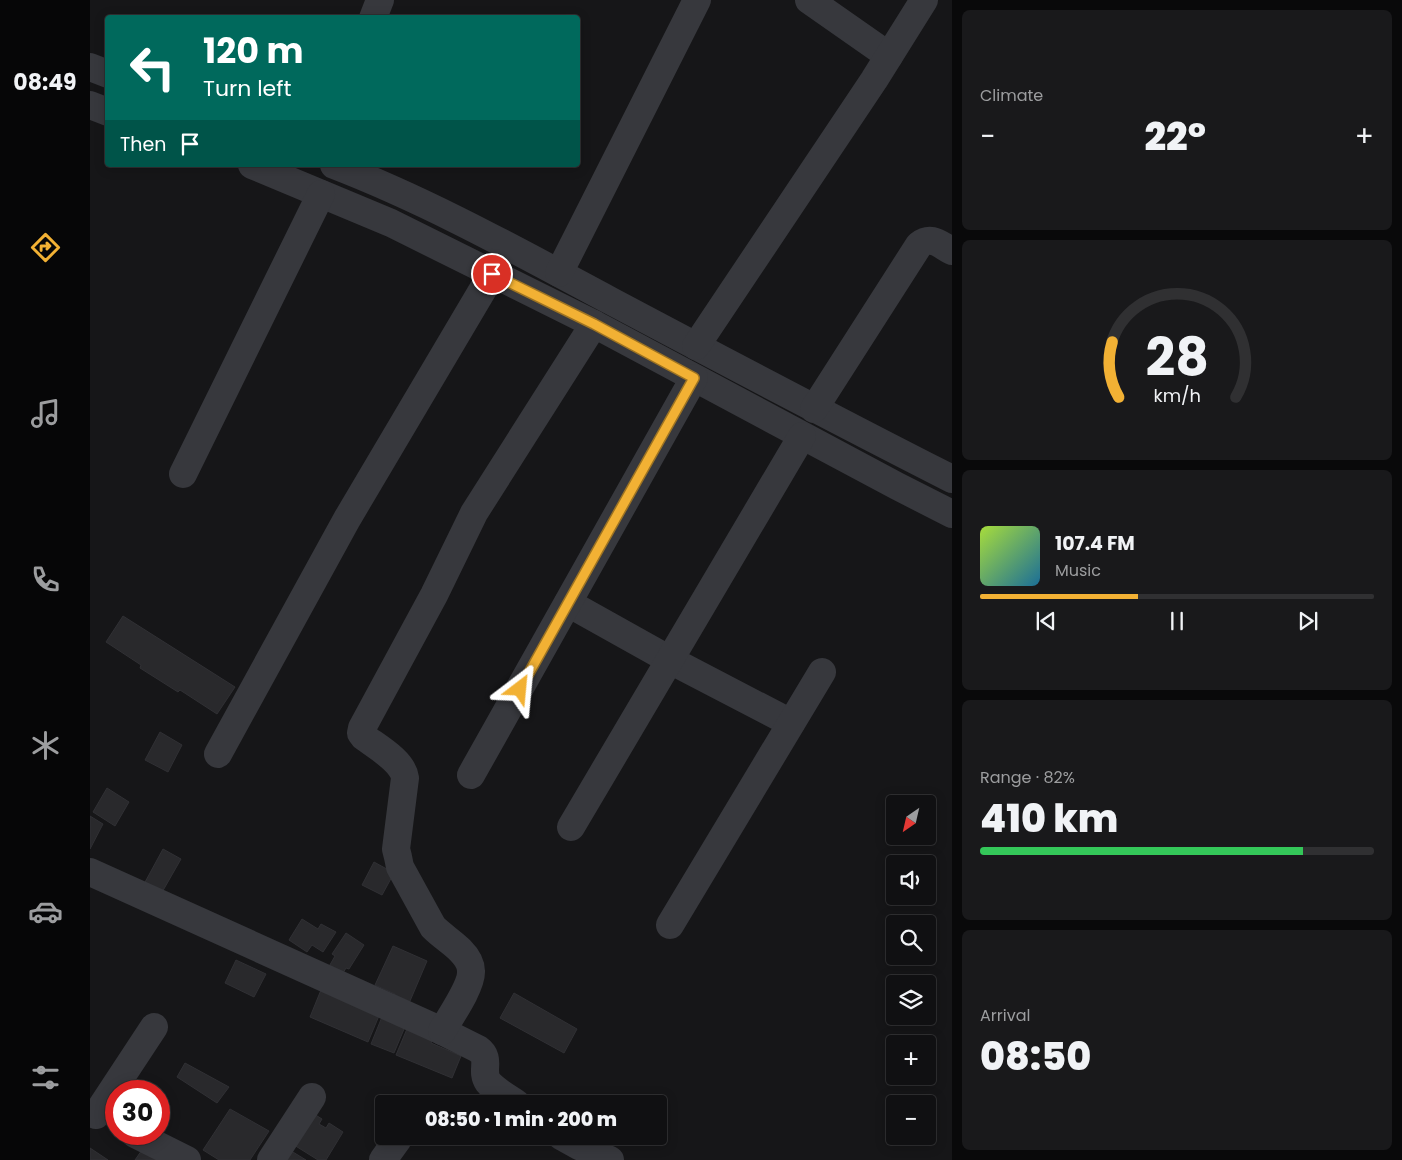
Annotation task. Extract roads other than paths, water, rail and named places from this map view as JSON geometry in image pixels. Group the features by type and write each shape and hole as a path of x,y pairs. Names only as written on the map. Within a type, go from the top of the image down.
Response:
{"street":[{"path":"374,15 380,0"},
{"path":"559,273 697,0"},
{"path":"809,0 889,56"},
{"path":"696,346 889,56 924,0"},
{"path":"90,67 105,73"},
{"path":"90,105 105,111"},
{"path":"257,167 391,222 594,324 952,514"},
{"path":"339,167 378,182 494,239 814,409 952,479"},
{"path":"183,474 321,194"},
{"path":"814,409 919,245 925,240 933,241 952,252"},
{"path":"218,754 347,519 492,274"},
{"path":"442,1031 467,988 471,970 468,960 461,951 433,927 400,866 396,850 405,772 395,761 364,737 362,728 434,595 474,513 594,324"},
{"path":"471,775 694,378"},
{"path":"571,827 802,436"},
{"path":"568,603 670,660 791,723"},
{"path":"670,925 822,672"},
{"path":"90,872 442,1031 482,1053 485,1057 487,1080 505,1095"},
{"path":"101,1117 154,1027"},
{"path":"271,1160 312,1097"},
{"path":"157,1145 187,1160"},
{"path":"577,1145 599,1158"}]}
